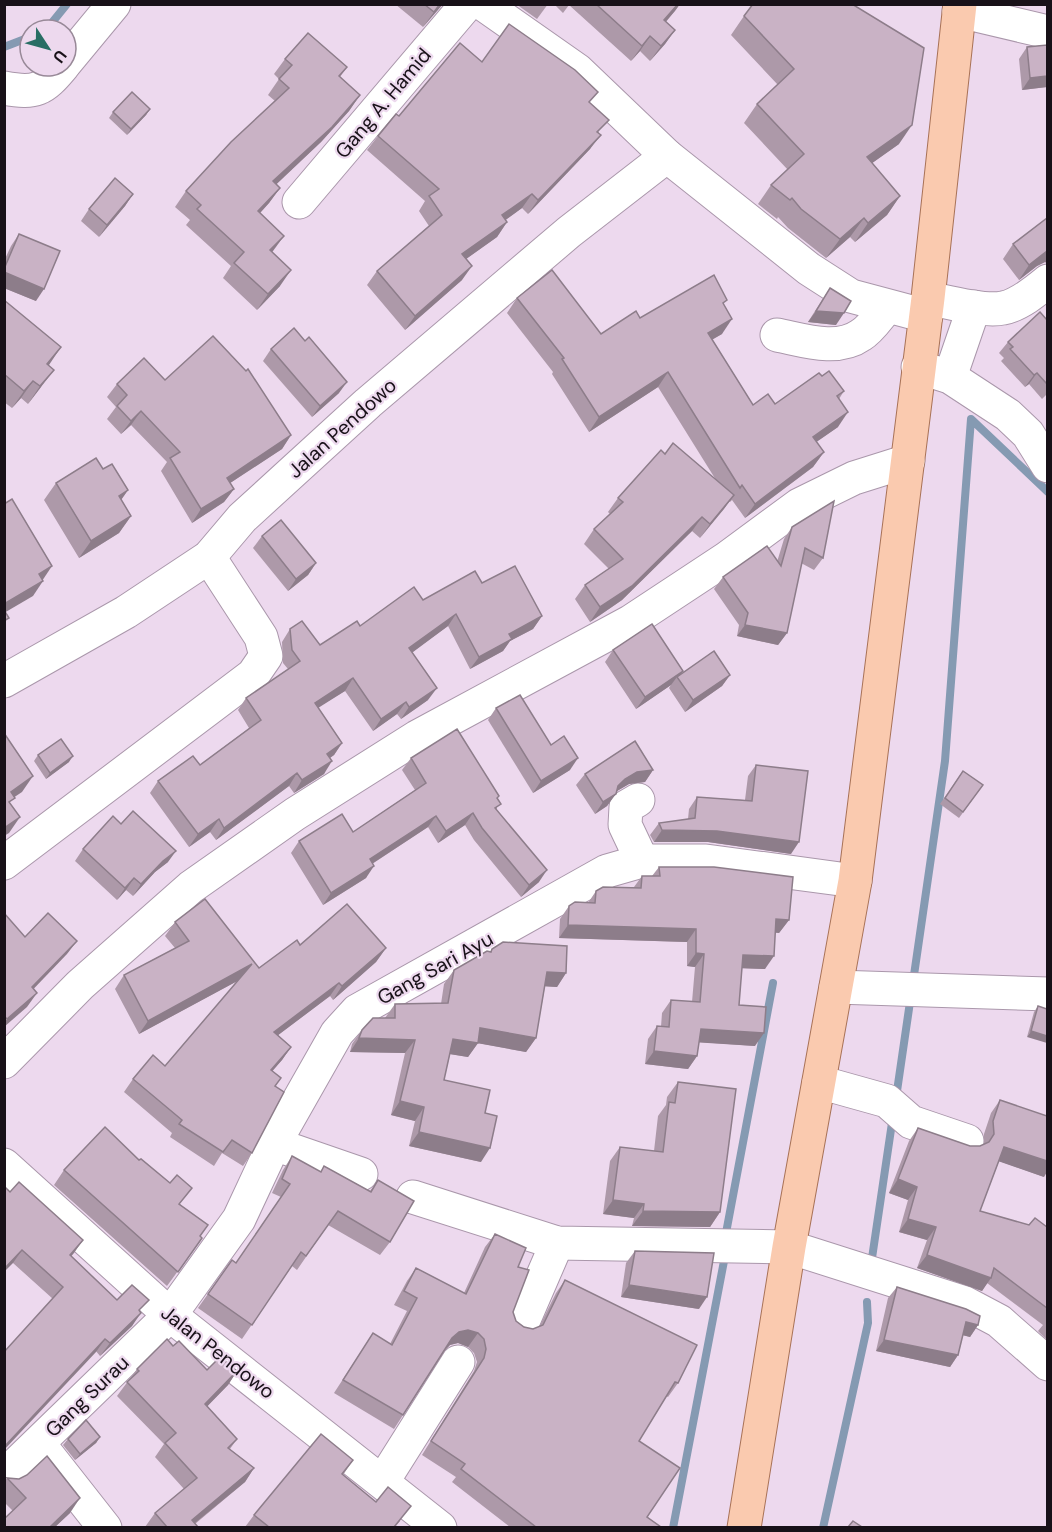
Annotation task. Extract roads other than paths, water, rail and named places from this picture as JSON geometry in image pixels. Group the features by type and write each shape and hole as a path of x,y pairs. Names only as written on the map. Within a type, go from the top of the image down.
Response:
{"main road":[{"path":"744,1527 789,1247 855,881 927,307 960,8"}],"street":[{"path":"78,48 114,4"},
{"name":"Gang A. Hamid","path":"299,202 466,4"},
{"path":"483,4 578,70 667,156 809,269 851,296 887,307 1003,308 1021,300 1047,280"},
{"path":"960,8 1047,32"},
{"path":"4,88 30,91 46,86 53,78"},
{"name":"Jalan Pendowo","path":"4,681 126,612 209,557 242,518 368,403 569,232 667,156"},
{"path":"777,335 830,344 848,341 862,335 887,307"},
{"path":"950,377 974,307"},
{"path":"918,368 950,377 1008,416 1028,434 1047,466"},
{"path":"4,1062 80,985 191,887 295,814 417,737 630,622 727,558 799,505 854,478 908,461"},
{"path":"4,862 254,675 266,656 261,637 209,557"},
{"path":"638,800 626,807 625,825 642,861"},
{"name":"Gang Sari Ayu","path":"170,1315 239,1219 274,1144 337,1033 357,1011 607,871 642,861 706,861 855,881"},
{"path":"836,987 1047,994"},
{"path":"819,1082 899,1111 967,1141"},
{"path":"274,1144 361,1174"},
{"name":"Jalan Pendowo","path":"4,1165 170,1315 440,1527"},
{"path":"413,1197 557,1243 789,1247 965,1303 999,1321 1047,1364"},
{"path":"522,1324 557,1243"},
{"name":"Gang Surau","path":"4,1476 170,1315"},
{"path":"383,1481 458,1362"},
{"path":"39,1444 105,1527"}],"waterway":[{"path":"56,18 67,4"},
{"path":"4,47 18,42"},
{"path":"913,982 945,761 971,419 1048,492"},
{"path":"726,1233 773,983"},
{"path":"896,1098 911,995"},
{"path":"872,1258 893,1116"},
{"path":"673,1528 724,1261"},
{"path":"823,1528 868,1323 867,1302"}]}
